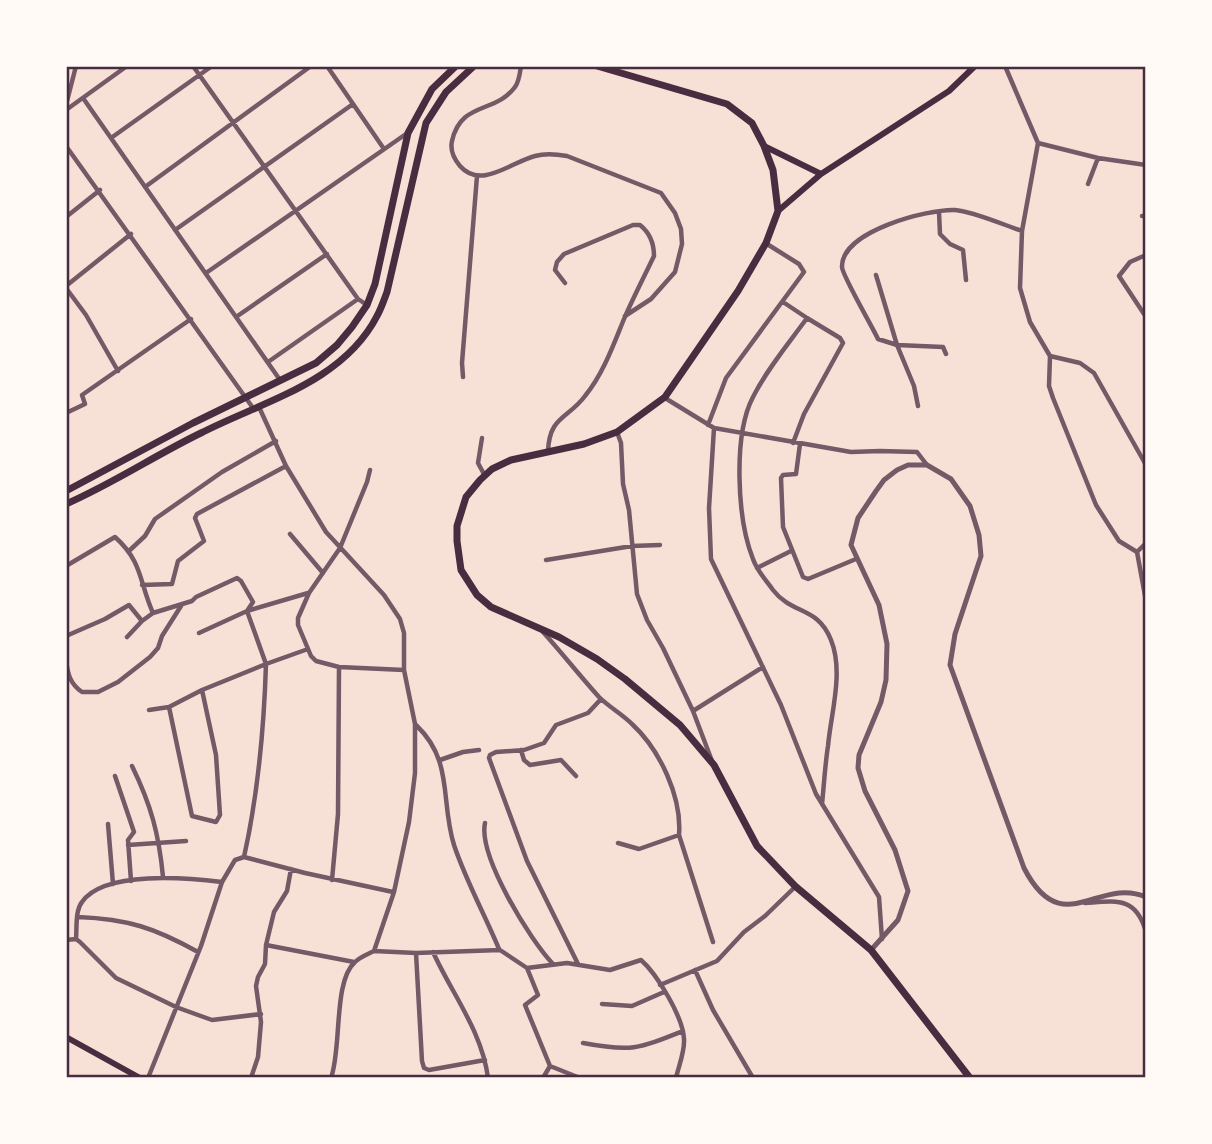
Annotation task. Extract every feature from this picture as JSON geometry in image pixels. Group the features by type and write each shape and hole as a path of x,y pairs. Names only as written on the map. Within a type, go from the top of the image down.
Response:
{"highway":[{"path":"66,492 193,423 316,363 337,345 367,305 375,285 408,133 432,89 456,66"},
{"path":"66,504 202,432 310,383 359,342 377,317 387,292 426,123 446,92 474,66"},
{"path":"597,66 727,104 752,122 773,170 778,211 766,243 728,308 665,397 617,432 584,444 502,464 485,476 466,497 457,541 461,570 477,596 491,607 559,637 625,679 680,725 714,765 750,836 795,886 872,950 970,1077"},
{"path":"387,227 400,230"},
{"path":"100,474 108,484"}],"main road":[{"path":"778,211 821,174 949,91 975,66"},
{"path":"764,146 821,174"},
{"path":"66,1037 140,1077"}],"street":[{"path":"66,107 76,66"},
{"path":"193,66 358,299 367,305"},
{"path":"111,138 212,66"},
{"path":"145,187 311,66"},
{"path":"327,66 385,149"},
{"path":"521,66 517,85 507,96 463,117 457,123 451,147 456,161 465,171 477,176 496,173 536,155 553,153 661,193 675,213 681,229 680,259 666,284 651,299 625,316"},
{"path":"1005,66 1038,143 1022,231 1020,288 1024,306 1050,356 1049,386 1096,505 1119,541 1137,552 1146,601"},
{"path":"66,107 126,67"},
{"path":"83,98 281,380"},
{"path":"175,230 353,104"},
{"path":"206,274 408,133"},
{"path":"1038,143 1098,158 1146,165"},
{"path":"66,146 246,397 256,407 286,466 326,532 384,595 400,619 404,633 404,670 415,724 415,773 409,822 394,892 374,951"},
{"path":"1088,184 1098,158"},
{"path":"463,377 461,363 477,176"},
{"path":"66,217 100,190"},
{"path":"946,354 944,348 940,347 897,345 877,339 842,270 842,263 851,247 875,230 915,215 956,210 1022,231"},
{"path":"939,212 940,233 950,244 963,250 966,280"},
{"path":"548,452 553,427 562,415 584,399 601,372 654,256 654,244 646,229 633,225 564,254 557,262 555,270 565,283"},
{"path":"118,371 92,324 66,287 131,234"},
{"path":"708,425 726,378 804,272 799,264 766,243"},
{"path":"236,317 327,254"},
{"path":"1146,255 1130,262 1119,276 1144,314 1146,313"},
{"path":"876,275 897,345 910,374 918,406"},
{"path":"268,362 358,299"},
{"path":"783,302 843,342 804,414 793,443"},
{"path":"807,318 753,397 741,433 740,489 748,543 757,568 776,594 787,603 816,616 824,624 832,642 836,671 822,804"},
{"path":"66,413 85,404 82,395 191,319"},
{"path":"1050,356 1080,363 1094,373 1146,465"},
{"path":"665,397 714,428 851,452 917,452 927,465 951,479 970,506 979,535 981,556 955,634 950,665 1024,868 1032,884 1046,897 1070,905 1124,902 1135,908 1146,932"},
{"path":"714,428 709,508 711,559 763,667 822,804 879,897 882,940"},
{"path":"617,432 621,443 623,484 629,510 638,594 694,711 714,765"},
{"path":"482,438 478,463 485,476"},
{"path":"130,550 145,536 155,519 222,472 275,441"},
{"path":"800,444 796,474 783,475 781,478 783,527 791,551 805,579 856,559"},
{"path":"872,950 898,920 908,891 895,850 865,791 858,768 859,755 883,691 887,644 879,605 856,559 851,545 852,535 858,518 884,480 908,465 927,465"},
{"path":"142,585 172,584 178,561 204,541 195,516 286,466"},
{"path":"370,470 368,482 340,548 309,593 298,618 298,625 316,662 339,667 404,670"},
{"path":"290,534 323,573"},
{"path":"66,566 115,537 130,550 153,613"},
{"path":"1137,552 1146,543"},
{"path":"546,559 632,546 660,545"},
{"path":"757,568 791,551"},
{"path":"127,637 153,613 181,606 237,578 253,602 247,611"},
{"path":"199,633 247,611 309,593"},
{"path":"66,636 129,605 142,621"},
{"path":"66,661 70,681 76,689 82,692 103,690 118,682 157,650 181,606"},
{"path":"244,857 252,817 265,704 266,664 247,611"},
{"path":"542,631 601,699 634,725 648,741 665,769 676,802 678,835 713,942"},
{"path":"149,710 169,707 202,690 308,649"},
{"path":"332,880 338,814 339,667"},
{"path":"694,711 763,667"},
{"path":"169,707 192,816 216,822 220,815 216,755 202,690"},
{"path":"579,964 527,861 489,758 496,752 521,750 544,743 556,725 588,713 601,699"},
{"path":"415,724 433,744 440,760 455,848 500,950 527,968 538,995 525,1005 550,1066 580,1077"},
{"path":"440,760 479,750"},
{"path":"521,750 524,760 530,765 561,760 576,776"},
{"path":"132,766 148,800 160,842 163,877"},
{"path":"115,776 134,832 128,839 131,881"},
{"path":"485,823 485,839 509,900 552,964"},
{"path":"108,824 113,884"},
{"path":"618,843 639,849 678,835"},
{"path":"128,845 186,841"},
{"path":"148,1077 198,952 222,882 235,860 244,857 332,880 394,892"},
{"path":"251,1077 258,1057 261,1014 256,985 265,964 266,945 274,912 287,891 291,869"},
{"path":"76,939 79,909 85,898 100,889 113,884 163,877 222,882"},
{"path":"660,985 724,956 744,932 765,916 795,886"},
{"path":"1084,903 1117,892 1134,891 1146,897"},
{"path":"78,917 103,918 153,929 198,952"},
{"path":"66,940 76,939 116,978 176,1007 212,1020 261,1014"},
{"path":"266,945 355,962"},
{"path":"331,1077 339,1038 342,989 346,974 355,962 374,951 416,953 500,950"},
{"path":"433,952 471,1022 485,1060 488,1077"},
{"path":"416,953 424,1068 429,1070 485,1060"},
{"path":"527,968 579,964 610,970 638,961 644,962 664,992 683,1031 684,1042 676,1077"},
{"path":"695,970 713,1010 753,1077"},
{"path":"602,1004 632,1006 664,992"},
{"path":"583,1043 615,1049 639,1048 683,1031"},
{"path":"542,1077 550,1066"}]}
